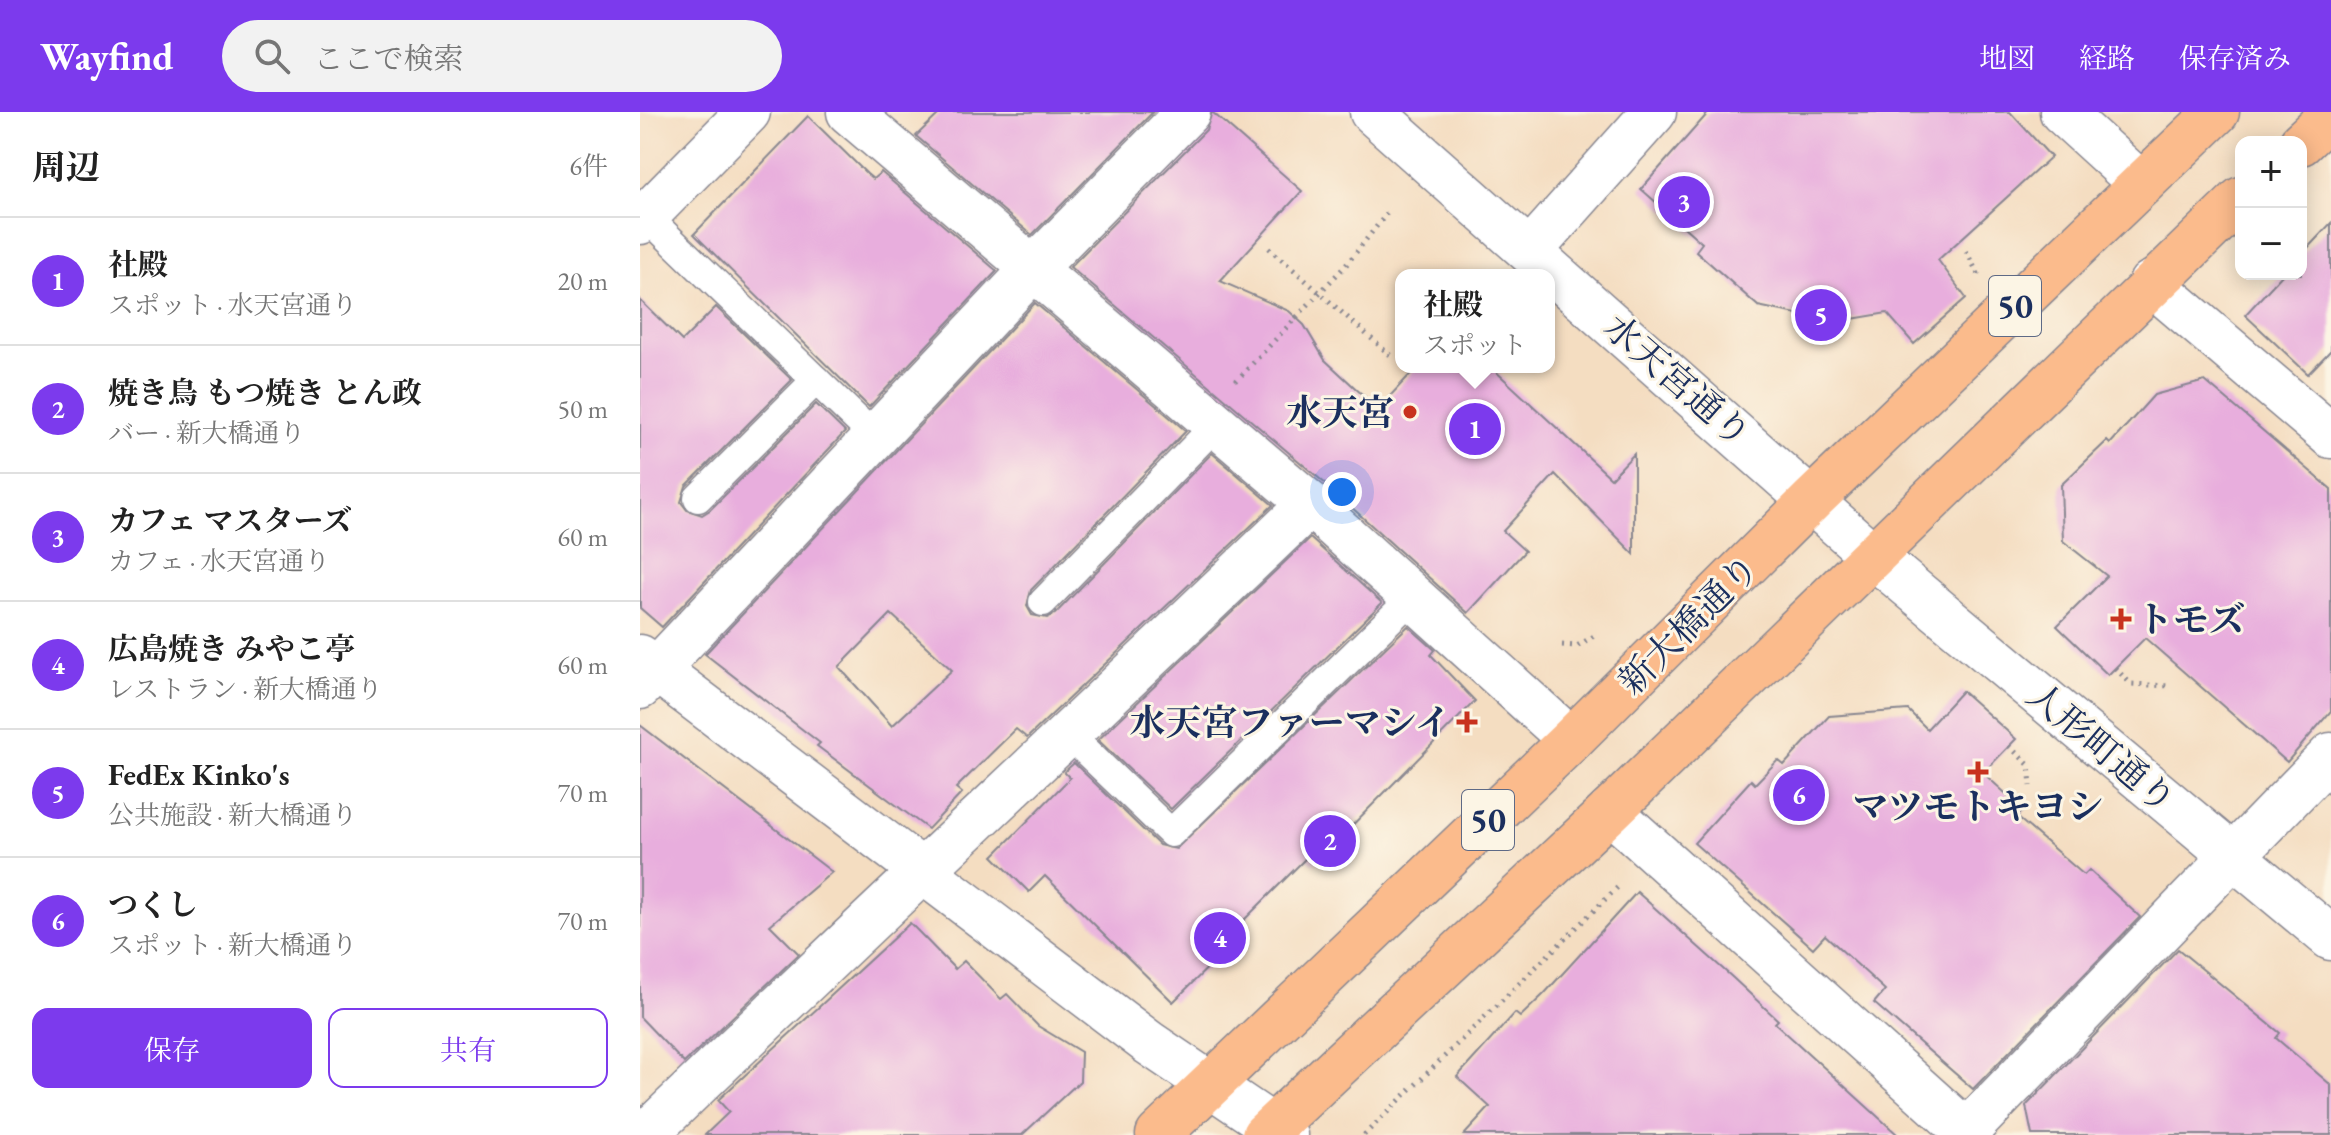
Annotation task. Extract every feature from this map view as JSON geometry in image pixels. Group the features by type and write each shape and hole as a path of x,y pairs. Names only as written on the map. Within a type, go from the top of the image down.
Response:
{"main road":[{"name":"新大橋通り","path":"1158,1135 1571,740 1813,499 2217,112"},
{"name":"50","path":"1275,1132 2235,205"}],"street":[{"path":"643,219 748,112"},
{"path":"849,112 1310,504 1571,740"},
{"path":"1188,112 1033,269 876,438 646,671 1149,1043 1211,1083 1275,1132"},
{"name":"水天宮通り","path":"1372,112 1551,269"},
{"path":"1530,251 1654,112"},
{"path":"2062,112 2141,184"},
{"name":"水天宮通り","path":"1555,273 1813,499 1873,556"},
{"path":"2151,283 2331,436"},
{"path":"645,1135 919,871 1069,735 1310,504"},
{"name":"人形町通り","path":"1873,556 2331,938"},
{"path":"1610,811 1966,1134 2331,755"}],"lane":[{"path":"643,219 876,438"},
{"path":"698,498 816,380"},
{"path":"1043,602 1216,425"},
{"path":"1069,735 1171,833 1412,598"}],"path":[{"path":"1232,385 1346,265 1388,212"},
{"path":"1269,248 1390,355"},
{"path":"1966,251 1978,274 1970,283"},
{"path":"1562,645 1577,646 1594,636"},
{"path":"2115,668 2131,684 2170,686"},
{"path":"2009,746 2029,765 2031,786"},
{"path":"1364,1135 1654,853"}],"building":[{"path":"941,112 1153,112 1032,235 916,136"},
{"name":"水天宮","path":"1212,112 1302,191 1220,281 1289,311 1304,325 1325,360 1378,409 1411,373 1497,373 1611,478 1634,454 1634,554 1555,474 1503,531 1525,551 1468,613 1327,485 1070,267 1206,130"},
{"path":"1709,112 2010,112 2051,157 1938,260 1966,298 1914,344 1887,313 1834,322 1758,306 1696,251 1702,243 1641,189"},
{"path":"808,116 873,179 881,172 997,271 869,407 694,234"},
{"path":"2331,223 2331,350 2308,374 2245,315 2277,280 2307,280 2307,249"},
{"path":"640,300 682,341 716,307 792,380 686,486 681,502 687,510 702,515 710,510 816,404 845,432 662,627 640,608"},
{"path":"1035,303 1186,431 1031,590 1027,606 1032,615 1047,618 1055,614 1212,453 1273,505 1027,738 1016,729 956,788 962,793 928,829 817,746 820,743 705,654","holes":["891,614 952,670 892,726 839,667"]},
{"path":"2205,381 2331,489 2331,711 2287,762 2145,638 2108,675 2057,626 2107,576 2063,541 2061,485 2107,441 2110,444 2154,395"},
{"path":"1310,538 1382,603 1171,809 1098,740"},
{"path":"1408,626 1435,650 1431,655 1475,701 1314,864 1307,857 1237,927 1243,933 1173,1002 1045,876 1029,892 993,856 1070,778 1064,772 1074,763 1159,845 1176,849"},
{"path":"1962,691 2016,739 1983,773 2024,810 2017,817 2084,875 2089,870 2140,917 1973,1089 1874,1003 1885,990 1825,935 1813,948 1694,843 1751,780 1755,784 1778,760 1784,765 1829,716 1908,710 1927,729"},
{"path":"640,725 832,872 770,925 799,954 684,1063 640,1017"},
{"path":"1637,892 1733,978 1778,1020 1775,1023 1898,1135 1464,1135 1490,1107 1457,1077 1515,1013 1520,1017 1544,994"},
{"path":"910,923 955,969 964,961 1001,999 1007,994 1038,1026 1081,1052 1080,1081 1022,1135 705,1135 729,1112 718,1100"},
{"path":"2178,949 2280,1033 2276,1038 2331,1085 2331,1135 2032,1135 2026,1106"}],"place":[{"name":"カフェ マスターズ","path":"1684,202"},
{"name":"FedEx Kinko's","path":"1821,315"},
{"name":"水天宮","path":"1410,412"},
{"name":"社殿","path":"1475,429"},
{"name":"トモズ","path":"2121,619"},
{"name":"水天宮ファーマシイ","path":"1467,722"},
{"name":"マツモトキヨシ","path":"1978,772"},
{"name":"つくし","path":"1799,795"},
{"name":"焼き鳥 もつ焼き とん政","path":"1330,841"},
{"name":"広島焼き みやこ亭","path":"1220,938"}]}
